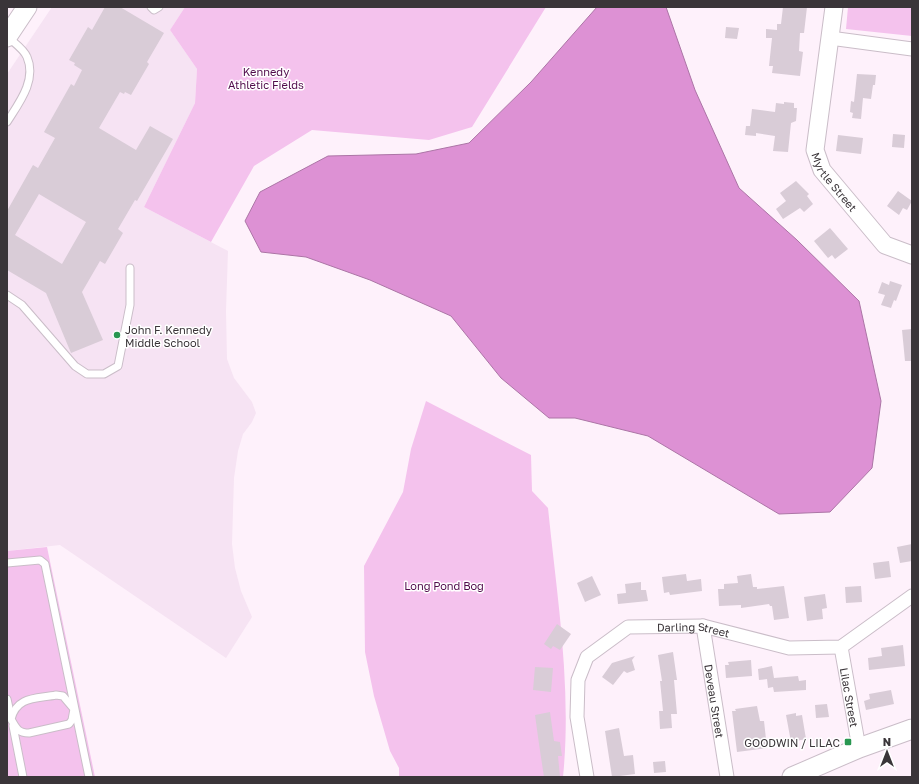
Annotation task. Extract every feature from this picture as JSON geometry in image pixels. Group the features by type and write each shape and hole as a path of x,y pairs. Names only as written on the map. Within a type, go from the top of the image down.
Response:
{"main road":[{"path":"7,37 27,7"},
{"path":"792,777 859,748 912,730"}],"street":[{"name":"Myrtle Street","path":"834,7 815,150 822,170 885,245 912,255"},
{"path":"830,38 912,49"},
{"path":"841,647 912,596"},
{"name":"Darling Street","path":"587,777 577,717 578,680 587,657 628,627 704,626 789,648 841,647"},
{"name":"Deveau Street","path":"704,626 727,777"},
{"name":"Lilac Street","path":"841,647 859,748"}],"lane":[{"path":"151,7 154,10 159,7"},
{"path":"7,37 27,55 30,70 26,90 7,122"},
{"path":"7,295 22,305 76,366 87,374 104,374 118,366 130,305 130,268"},
{"path":"7,563 40,560 45,564 89,777"},
{"path":"9,719 14,709 19,704 56,695 63,696 74,709"},
{"path":"7,699 9,719 23,777"},
{"path":"9,719 17,730 22,733 29,733 69,724 72,720 74,709"}],"shaded area":[{"name":"John F. Kennedy Middle School","path":"52,7 185,7 170,30 197,69 195,103 144,207 228,251 226,311 227,359 234,378 252,402 256,413 252,422 243,434 238,451 234,478 232,544 235,568 241,591 252,617 226,658 60,545 7,551 7,74"},
{"path":"597,7 666,7 695,90 739,188 797,240 859,301 881,401 872,468 830,512 779,514 648,436 575,418 549,418 501,378 451,316 370,280 306,257 261,252 245,221 260,192 328,156 416,154 469,143 531,82"}],"green space":[{"name":"Kennedy Athletic Fields","path":"185,7 546,7 472,127 429,140 312,130 254,166 211,242 144,207 195,103 197,69 170,30"},
{"path":"848,7 912,7 912,36 846,29"},
{"name":"Long Pond Bog","path":"426,401 531,455 532,491 548,508 559,608 565,676 566,710 563,777 399,777 399,768 390,751 374,696 365,652 364,566 403,492 411,449"},
{"path":"47,547 95,777 7,777 7,551"}],"building":[{"path":"105,7 120,7 164,33 147,62 149,64 131,95 125,92 124,94 120,92 99,128 136,150 150,126 173,139 137,201 135,200 118,229 123,233 105,264 100,261 82,292 103,340 71,353 46,293 7,270 7,211 33,165 38,168 55,138 44,132 71,84 74,86 82,70 74,65 75,63 69,60 88,27 92,30","holes":["39,194 86,222 62,264 15,235"]},
{"path":"783,7 807,7 804,33 800,33 799,51 803,52 800,76 772,73 773,66 769,66 772,38 766,38 766,29 777,30 777,24 781,24"},
{"path":"726,27 739,28 737,39 725,38"},
{"path":"857,74 876,75 871,99 863,98 861,119 852,118 853,113 850,112 851,101 854,102"},
{"path":"784,102 794,103 794,108 797,108 796,121 791,123 788,152 773,151 775,136 756,133 756,136 745,135 746,126 750,126 752,109 775,112 776,103 784,104"},
{"path":"893,134 905,135 904,148 892,147"},
{"path":"838,135 863,138 861,154 836,151"},
{"path":"796,181 809,194 807,196 813,204 804,212 800,208 783,219 776,209 786,201 780,193"},
{"path":"898,191 912,201 907,210 903,208 899,215 887,206"},
{"path":"830,228 848,249 835,259 832,255 828,258 814,241"},
{"path":"890,281 902,285 896,301 894,300 891,308 881,305 885,295 878,293 882,282 889,285"},
{"path":"912,329 912,361 905,361 902,330"},
{"path":"912,544 912,561 900,563 897,547"},
{"path":"889,561 891,577 875,579 873,563"},
{"path":"686,574 687,581 701,579 702,591 670,595 669,592 664,593 662,577"},
{"path":"751,574 753,587 757,587 757,589 784,586 789,618 774,620 772,606 769,604 741,608 741,605 719,606 718,589 724,589 724,584 738,583 737,576"},
{"path":"592,576 601,595 585,602 577,583"},
{"path":"641,582 641,590 646,590 648,601 618,604 617,594 626,593 625,584"},
{"path":"861,586 862,602 846,603 845,587"},
{"path":"825,594 827,608 822,609 823,619 807,621 804,597"},
{"path":"557,624 571,634 560,650 553,646 551,649 544,644"},
{"path":"903,645 905,666 869,670 868,658 882,656 881,648"},
{"path":"673,652 677,680 674,680 677,714 671,714 672,728 660,729 659,711 663,711 660,681 662,681 658,655"},
{"path":"635,656 632,660 635,670 627,673 624,671 613,685 602,677 612,663"},
{"path":"751,660 752,676 726,678 725,665 729,665 728,662"},
{"path":"772,666 774,678 798,676 799,681 806,680 806,690 774,692 773,687 768,688 767,679 759,680 758,669"},
{"path":"535,667 553,668 551,692 533,690"},
{"path":"891,690 894,704 866,710 864,701 870,699 869,694"},
{"path":"827,704 829,717 816,718 815,705"},
{"path":"757,706 760,721 764,721 767,748 737,752 732,711 736,711 735,709"},
{"path":"550,712 554,741 560,742 562,756 558,756 560,777 544,777 535,715"},
{"path":"796,713 796,716 802,715 806,739 791,742 786,715"},
{"path":"619,728 624,756 633,755 635,774 612,777 605,731"},
{"path":"665,761 666,772 654,773 653,762"}],"place":[{"name":"John F. Kennedy Middle School","path":"117,335"},
{"name":"GOODWIN / LILAC","path":"848,742"}]}
